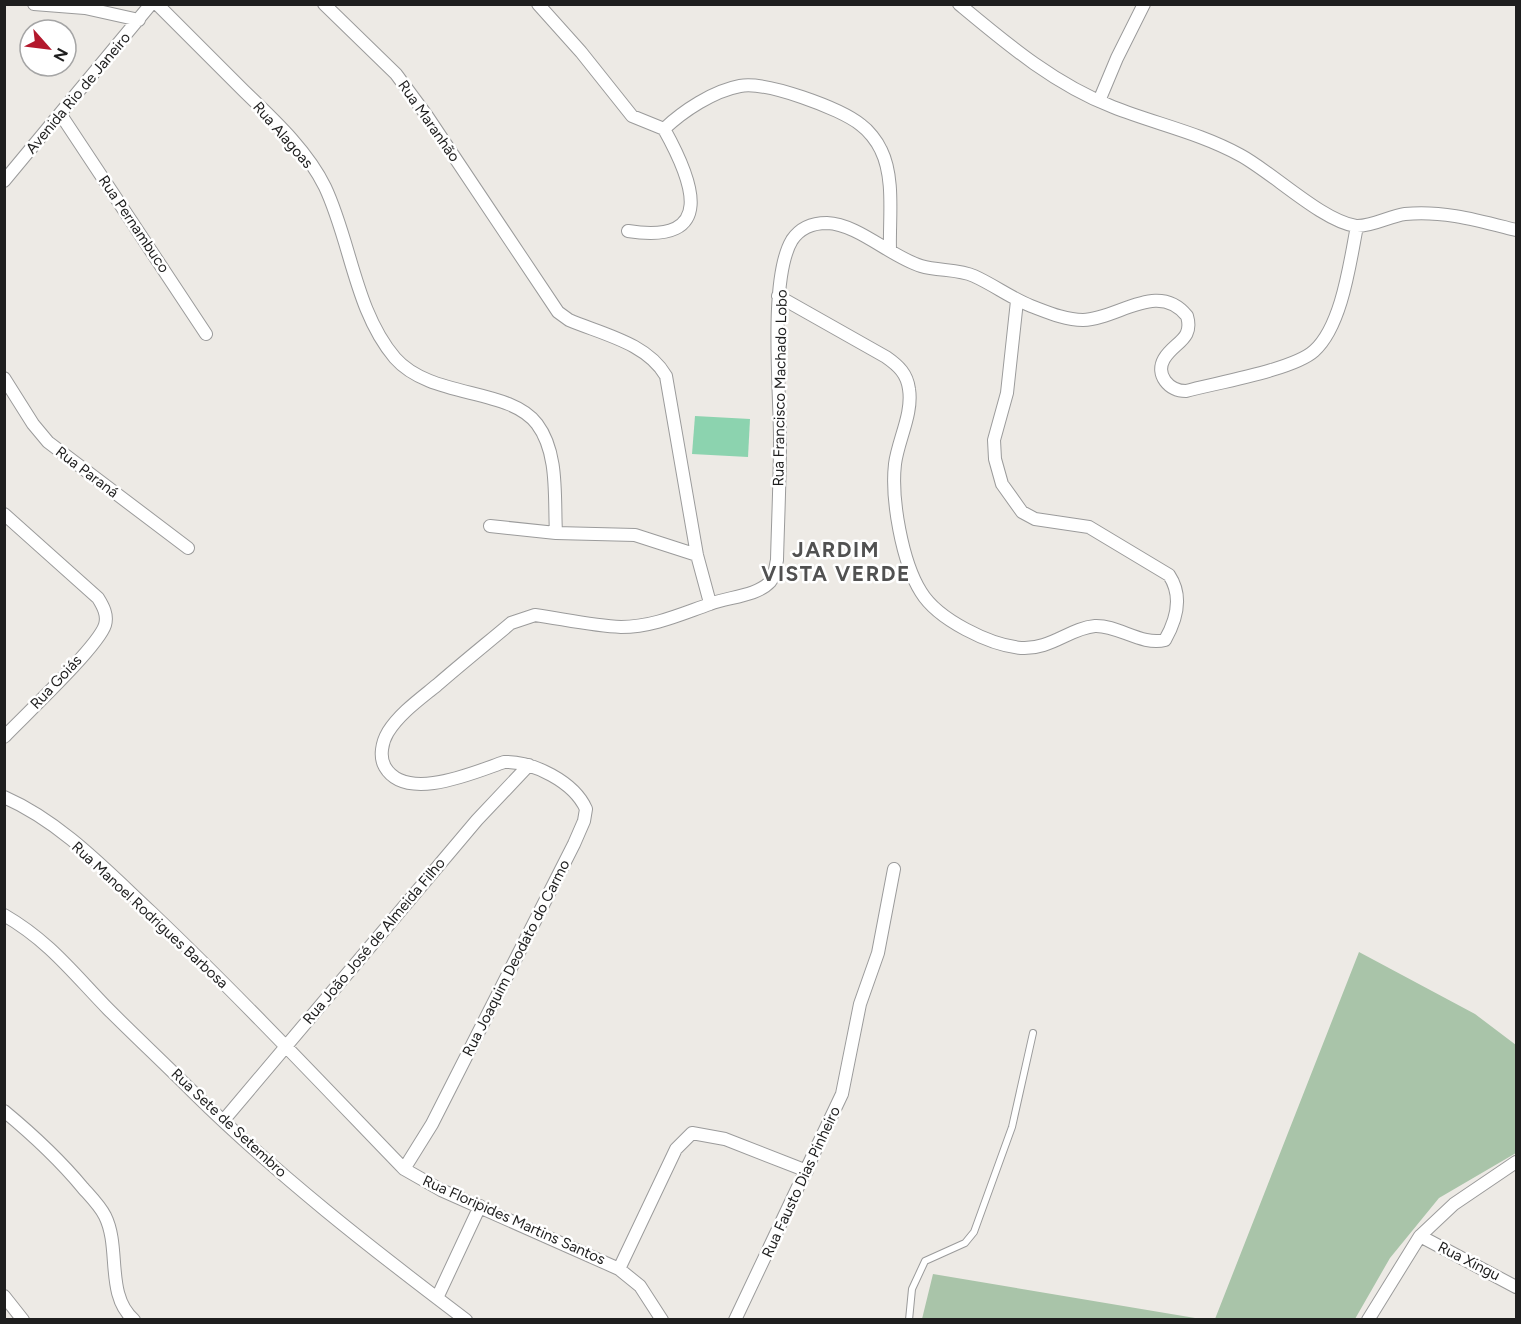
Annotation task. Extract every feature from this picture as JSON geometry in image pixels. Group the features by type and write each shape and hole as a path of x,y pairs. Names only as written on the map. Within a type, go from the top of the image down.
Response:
{"street":[{"path":"34,4 85,8 139,20"},
{"name":"Avenida Rio de Janeiro","path":"4,181 151,4"},
{"name":"Rua Alagoas","path":"157,4 277,124 314,168 333,209 375,326 396,358 418,378 505,404 535,421 550,449 556,533"},
{"name":"Rua Maranhão","path":"324,4 396,74 427,116 558,312 569,320 643,351 654,358 666,376 697,555 710,603"},
{"path":"538,4 581,52 632,116 664,129 682,160 690,197 689,216 681,227 660,234 628,231"},
{"path":"959,4 1041,70 1099,101 1214,140 1251,161 1327,213 1357,226 1403,214 1430,213 1474,219 1516,230"},
{"path":"1099,101 1144,4"},
{"path":"664,129 706,99 721,91 741,86 780,90 846,116 861,125 872,136 886,162 890,250"},
{"name":"Rua Pernambuco","path":"61,115 206,333"},
{"name":"Rua Francisco Machado Lobo","path":"529,765 504,762 425,784 407,783 395,778 385,768 381,757 388,732 406,710 511,623 535,615 622,627 645,625 675,618 710,603 761,589 774,576 780,439 778,296 792,241 801,230 813,224 829,223 846,228 920,266 973,276 1017,301 1058,316 1081,320 1101,318 1153,300 1171,303 1187,316 1189,331 1184,341 1164,358 1162,375 1165,382 1174,388 1186,391 1274,368 1302,359 1313,352 1331,328 1337,311 1357,226"},
{"path":"778,296 886,357 900,367 907,377 910,391 909,412 895,464 896,504 912,576 922,594 937,609 963,627 1005,646 1025,648 1045,646 1096,626 1149,640 1165,640 1172,629 1178,607 1174,582 1169,574 1089,527 1035,519 1014,502 1002,484 995,459 994,440 1007,393 1017,301"},
{"name":"Rua Paraná","path":"4,378 33,424 48,442 188,548"},
{"name":"Rua Goiás","path":"4,514 98,598 103,605 105,624 74,664 4,737"},
{"path":"490,526 556,533 635,535 697,555"},
{"name":"Rua João José de Almeida Filho","path":"223,1121 470,830 529,765"},
{"name":"Rua Joaquim Deodato do Carmo","path":"404,1169 432,1124 584,821 586,809 574,790 529,765"},
{"name":"Rua Manoel Rodrigues Barbosa","path":"4,797 42,819 83,850 200,958 285,1046"},
{"name":"Rua Fausto Dias Pinheiro","path":"735,1320 842,1094 860,1004 878,953 894,869"},
{"name":"Rua Sete de Setembro","path":"4,915 31,930 56,952 108,1010 223,1121 325,1210 466,1320"},
{"name":"Rua Floripides Martins Santos","path":"285,1046 404,1169 441,1190 618,1269 640,1286 662,1320"},
{"path":"4,1111 53,1153 105,1216 115,1247 115,1272 119,1296 127,1313 134,1320"},
{"path":"618,1269 676,1149 692,1132 725,1139 807,1171"},
{"path":"1368,1320 1420,1236 1454,1204 1516,1162"},
{"path":"437,1298 480,1206"},
{"name":"Rua Xingu","path":"1420,1236 1516,1287"},
{"path":"4,1296 23,1320"}],"lane":[{"path":"909,1320 912,1289 925,1261 965,1242 974,1232 1012,1127 1033,1033"}],"green space":[{"path":"695,416 750,419 748,457 692,454"},
{"path":"1359,952 1475,1014 1516,1045 1516,1153 1439,1198 1390,1258 1355,1319 1215,1319"},
{"path":"933,1274 1201,1319 922,1319"}],"district":[{"name":"JARDIM VISTA VERDE","path":"836,562"}]}
